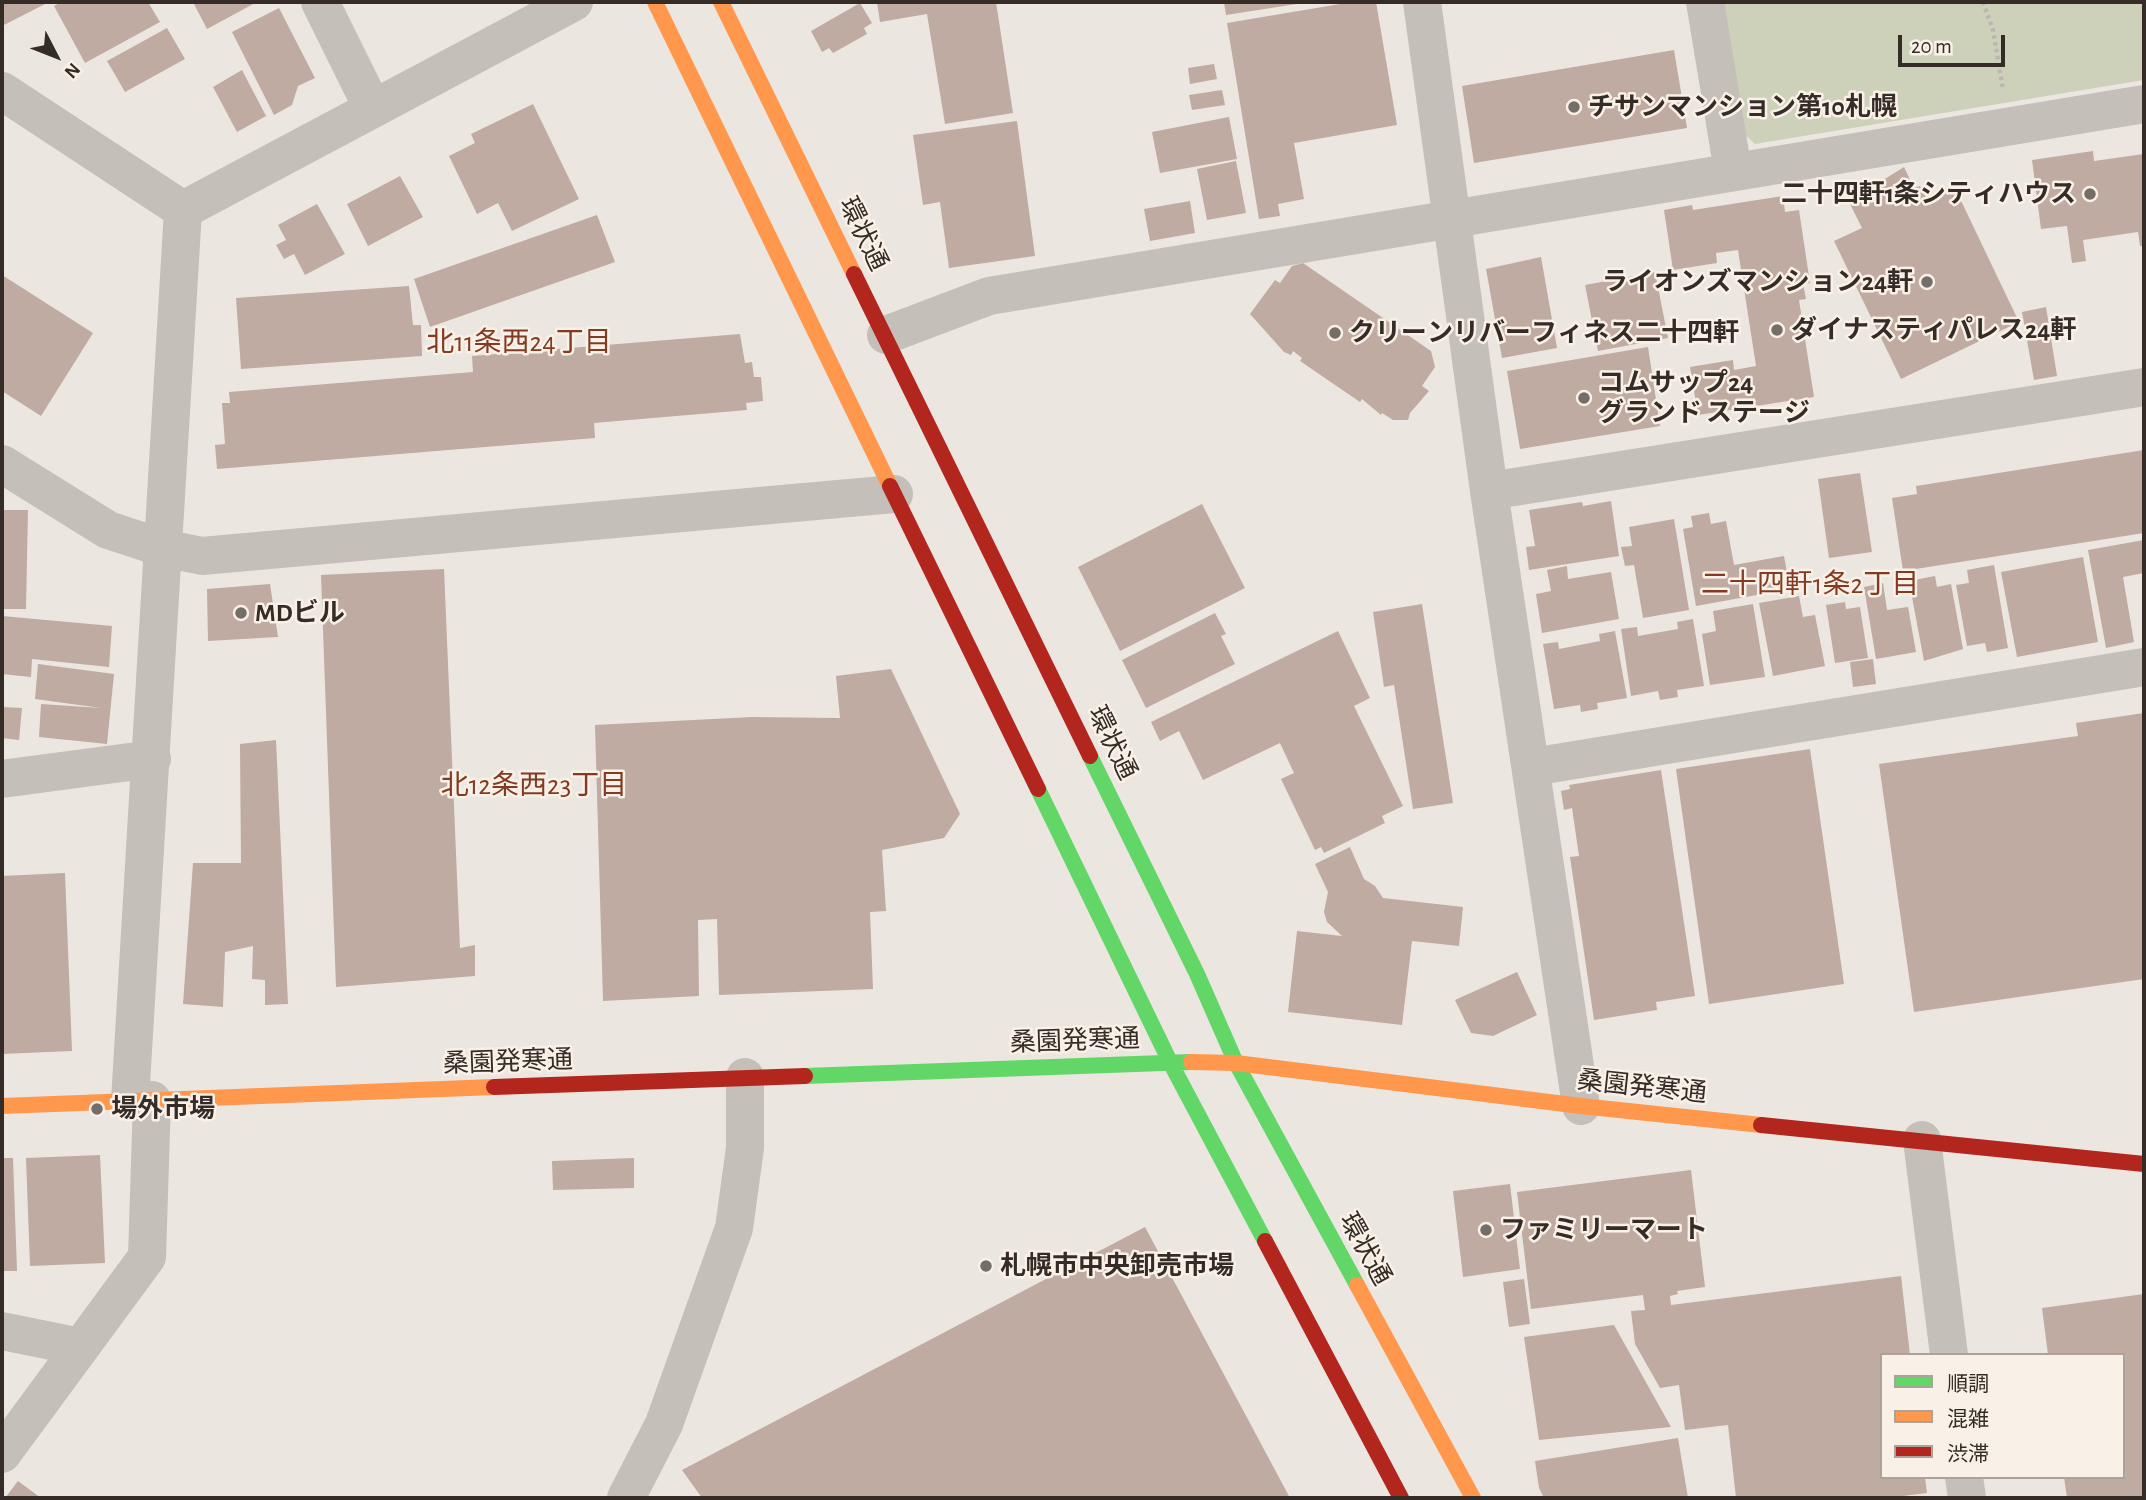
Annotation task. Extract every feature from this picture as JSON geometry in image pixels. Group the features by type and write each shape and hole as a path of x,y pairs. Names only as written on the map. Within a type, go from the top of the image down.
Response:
{"street":[{"path":"320,2 373,109"},
{"path":"183,211 574,2"},
{"path":"655,2 1170,1062 1401,1498"},
{"name":"環状通","path":"721,2 1197,974 1236,1063 1473,1498"},
{"path":"1422,2 1489,491 1581,1106"},
{"path":"1705,2 1733,170"},
{"path":"2,92 183,211"},
{"path":"886,335 989,296 1451,216 2144,104"},
{"path":"2,1454 147,1257 141,1101 152,759 183,211"},
{"path":"1489,491 2144,387"},
{"path":"2,464 108,530 163,548 202,556 894,494"},
{"path":"1532,766 2144,667"},
{"path":"2,779 152,759"},
{"name":"桑園発寒通","path":"2,1106 1170,1062 1236,1063 1581,1106 2144,1164"},
{"path":"626,1498 664,1424 734,1228 745,1148 745,1077"},
{"path":"1922,1140 1949,1353"},
{"path":"2,1331 81,1347"},
{"path":"1964,1479 1967,1498"}],"path":[{"path":"1983,2 1993,30 2004,99"}],"green space":[{"path":"1723,2 2144,2 2144,80 1755,144 1744,134"}],"building":[{"path":"2,2 49,2 2,26"},
{"path":"61,2 148,2 160,22 85,63 54,6"},
{"path":"193,2 257,2 207,29"},
{"path":"877,2 996,2 1013,113 945,124 927,14 880,22"},
{"path":"1224,2 1303,2 1303,3 1226,15"},
{"path":"1352,2 1376,2 1397,125 1294,143 1304,199 1278,204 1280,216 1259,219 1227,23"},
{"path":"860,3 872,23 864,28 867,34 833,53 829,48 822,52 811,31"},
{"path":"279,8 315,78 298,86 292,105 274,115 232,32"},
{"path":"167,28 185,59 125,92 107,61"},
{"name":"チサンマンション第10札幌","path":"1674,50 1687,128 1474,163 1462,86"},
{"path":"1214,64 1217,79 1190,84 1188,68"},
{"path":"242,70 266,116 237,132 213,87"},
{"path":"1222,90 1225,105 1192,110 1189,95"},
{"path":"533,104 579,199 512,231 498,203 477,214 449,156 475,143 471,134"},
{"path":"1229,117 1237,159 1160,173 1152,132"},
{"path":"1017,121 1035,256 949,268 940,202 923,205 913,135"},
{"name":"二十四軒1条シティハウス","path":"2093,151 2094,161 2144,154 2144,246 2140,246 2138,232 2083,240 2086,261 2072,263 2067,226 2041,229 2032,160"},
{"path":"1236,161 1246,213 1207,220 1197,169"},
{"name":"ライオンズマンション24軒","path":"1904,167 1914,188 1920,186 1926,197 1953,184 2019,322 1901,379 1834,241 1862,228 1850,204 1874,193 1872,187"},
{"path":"400,176 423,217 368,246 347,204"},
{"name":"ダイナスティパレス24軒","path":"1783,196 1785,212 1799,210 1810,283 1803,284 1806,299 1799,300 1814,397 1698,415 1690,367 1733,360 1734,370 1756,366 1738,250 1716,253 1717,263 1673,270 1664,210 1692,205 1693,210"},
{"path":"1190,201 1195,233 1150,241 1144,209"},
{"path":"317,204 345,254 305,275 294,254 284,259 276,245 286,240 278,225"},
{"path":"597,215 615,262 430,327 414,279"},
{"path":"1541,257 1557,348 1502,358 1486,269"},
{"name":"クリーンリバーフィネス二十四軒","path":"1303,263 1431,351 1435,367 1422,386 1429,391 1410,413 1408,420 1393,420 1382,413 1381,415 1362,399 1360,402 1300,361 1302,358 1293,351 1291,355 1284,352 1250,314 1275,280 1280,283 1292,266"},
{"path":"1655,272 1668,338 1598,351 1585,285"},
{"path":"2,275 93,333 41,416 2,391"},
{"path":"409,286 413,325 421,325 422,356 241,369 236,298"},
{"path":"2046,307 2057,376 2034,380 2022,312"},
{"path":"740,334 745,363 752,362 754,377 761,377 763,401 746,403 747,410 594,423 595,438 217,469 215,445 225,444 222,403 230,403 229,392 473,372 472,356"},
{"name":"コムサップ24 グランド ステージ","path":"1648,347 1660,426 1520,449 1507,371"},
{"path":"2144,450 2144,533 1903,571 1892,498 1917,494 1916,486"},
{"path":"1860,473 1872,552 1829,558 1818,479"},
{"path":"1611,501 1619,556 1529,570 1526,547 1535,546 1529,510 1582,502 1583,506"},
{"path":"1202,504 1245,588 1120,651 1078,567"},
{"path":"2,510 28,510 26,609 2,609"},
{"path":"1709,513 1711,524 1726,521 1734,565 1784,556 1790,589 1696,606 1683,529 1693,527 1691,516"},
{"path":"1674,519 1689,610 1643,618 1634,565 1625,566 1621,547 1632,546 1629,527"},
{"path":"2144,540 2144,573 2123,577 2134,642 2106,648 2088,550"},
{"path":"2083,557 2098,642 2017,657 2001,572"},
{"path":"1994,565 2008,648 1987,652 1985,643 1967,646 1956,585 1969,583 1967,570"},
{"path":"1567,566 1568,579 1611,572 1619,619 1542,633 1536,594 1551,591 1547,570"},
{"path":"444,569 460,948 475,945 475,976 336,987 321,575"},
{"path":"1935,576 1937,587 1951,584 1963,649 1924,661 1909,581"},
{"path":"1883,583 1887,610 1908,607 1916,652 1876,659 1864,587"},
{"name":"MDビル","path":"270,584 278,637 208,641 207,589"},
{"path":"1799,596 1803,617 1815,615 1825,666 1773,676 1759,603"},
{"path":"1845,602 1846,609 1860,607 1868,658 1835,663 1826,605"},
{"path":"1422,604 1453,803 1413,809 1394,685 1384,687 1373,612"},
{"path":"1753,604 1765,677 1710,685 1702,634 1716,631 1713,611"},
{"path":"1215,613 1226,634 1221,636 1235,664 1146,708 1122,660"},
{"path":"2,616 112,626 109,667 32,659 31,677 2,674"},
{"path":"1693,619 1704,686 1677,690 1678,697 1660,700 1658,691 1631,696 1621,629 1637,627 1638,636 1678,629 1677,622"},
{"path":"1338,631 1370,698 1354,706 1403,806 1382,816 1385,823 1324,853 1321,847 1315,850 1281,779 1294,773 1280,743 1203,780 1179,731 1160,741 1151,722"},
{"path":"1615,631 1627,698 1597,703 1598,709 1581,712 1580,705 1554,709 1543,644 1558,642 1559,649 1600,641 1599,634"},
{"path":"1873,659 1876,684 1853,687 1850,662"},
{"path":"38,664 114,674 107,744 39,737 41,704 101,708 35,699"},
{"path":"891,669 960,814 944,838 882,850 886,911 870,912 873,989 719,995 717,919 698,920 699,996 603,1001 595,725 752,717 840,718 836,676"},
{"path":"2,707 22,708 19,740 2,738"},
{"path":"2144,713 2144,979 1914,1012 1879,764 2078,736 2076,723"},
{"path":"276,740 288,1004 265,1005 265,980 252,979 253,946 225,952 223,1007 183,1004 193,863 241,863 240,744"},
{"path":"1810,749 1844,984 1709,1004 1676,769"},
{"path":"1661,770 1695,996 1656,1002 1657,1010 1594,1020 1570,857 1579,856 1572,808 1564,810 1561,791 1570,789 1569,785"},
{"path":"1350,847 1364,879 1375,886 1383,898 1463,907 1459,946 1412,941 1402,1025 1288,1012 1297,931 1342,936 1327,922 1324,912 1328,892 1315,864"},
{"path":"65,873 72,1051 2,1054 2,876"},
{"path":"1517,972 1537,1015 1493,1036 1471,1033 1455,1000"},
{"path":"100,1155 105,1263 30,1266 26,1158"},
{"path":"2,1158 13,1158 17,1271 2,1271"},
{"path":"634,1158 634,1188 553,1190 552,1161"},
{"path":"1691,1170 1705,1287 1677,1291 1678,1294 1670,1296 1671,1305 1901,1276 1910,1353 1880,1353 1880,1479 1925,1479 1927,1493 1887,1498 1736,1498 1728,1425 1685,1430 1679,1385 1660,1388 1635,1344 1631,1311 1645,1310 1643,1295 1531,1309 1517,1192"},
{"name":"ファミリーマート","path":"1510,1184 1520,1269 1463,1277 1453,1191"},
{"path":"1145,1227 1290,1498 702,1498 682,1470"},
{"path":"1524,1279 1530,1324 1509,1327 1503,1282"},
{"path":"2144,1294 2144,1498 2067,1498 2064,1479 2125,1479 2125,1353 2048,1353 2042,1308"},
{"path":"1614,1325 1671,1427 1539,1440 1524,1337"},
{"path":"1678,1438 1688,1498 1544,1498 1539,1488 1535,1461"},
{"path":"18,1481 41,1498 5,1498"}],"traffic: fast":[{"path":"1090,756 1197,974 1236,1063 1357,1285"},
{"path":"1038,789 1170,1062 1265,1241"},
{"path":"805,1076 1191,1062"}],"traffic: slow":[{"path":"655,2 890,486"},
{"path":"721,2 854,274"},
{"path":"1191,1062 1236,1063 1581,1106 1761,1125"},
{"path":"2,1106 494,1087"},
{"path":"1357,1285 1473,1498"}],"traffic: jam":[{"path":"854,274 1090,756"},
{"path":"890,486 1038,789"},
{"path":"494,1087 805,1076"},
{"path":"1761,1125 2144,1164"},
{"path":"1265,1241 1401,1498"}],"place":[{"name":"チサンマンション第10札幌","path":"1574,107"},
{"name":"二十四軒1条シティハウス","path":"2090,194"},
{"name":"ライオンズマンション24軒","path":"1927,282"},
{"name":"ダイナスティパレス24軒","path":"1777,330"},
{"name":"クリーンリバーフィネス二十四軒","path":"1335,333"},
{"name":"コムサップ24 グランド ステージ","path":"1584,398"},
{"name":"MDビル","path":"241,613"},
{"name":"場外市場","path":"97,1109"},
{"name":"ファミリーマート","path":"1486,1230"},
{"name":"札幌市中央卸売市場","path":"986,1266"}],"district":[{"name":"北11条西24丁目","path":"519,343"},
{"name":"二十四軒1条2丁目","path":"1810,585"},
{"name":"北12条西23丁目","path":"534,786"}]}
